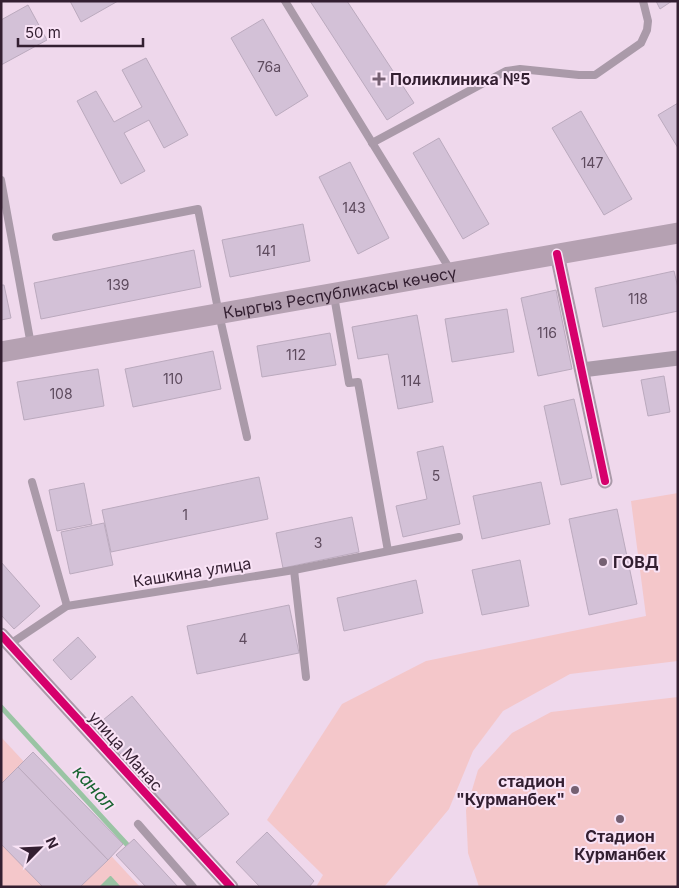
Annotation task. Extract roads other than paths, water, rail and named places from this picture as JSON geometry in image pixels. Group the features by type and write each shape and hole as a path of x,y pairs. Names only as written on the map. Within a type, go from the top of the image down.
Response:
{"main road":[{"name":"Кыргыз Республикасы көчөсү","path":"1,352 678,233"}],"street":[{"path":"557,254 605,481"},
{"path":"582,370 678,358"},
{"name":"улица Манас","path":"6,639 231,887"}],"lane":[{"path":"285,1 452,273"},
{"path":"372,142 506,71 520,69 595,75 641,43 647,30 648,21 643,1"},
{"path":"1,180 31,347"},
{"path":"56,237 198,209 219,314 247,437"},
{"path":"334,294 349,383 358,382 388,551"},
{"path":"32,482 67,606"},
{"name":"Кашкина улица","path":"6,639 67,606 294,570 459,537"},
{"path":"294,570 306,677"},
{"path":"138,824 194,887"}],"waterway":[{"name":"канал","path":"1,707 132,850"}],"place":[{"name":"Поликлиника №5","path":"379,79"},
{"name":"ГОВД","path":"603,562"},
{"name":"стадион \"Курманбек\"","path":"575,790"},
{"name":"Стадион Курманбек","path":"620,819"}]}
